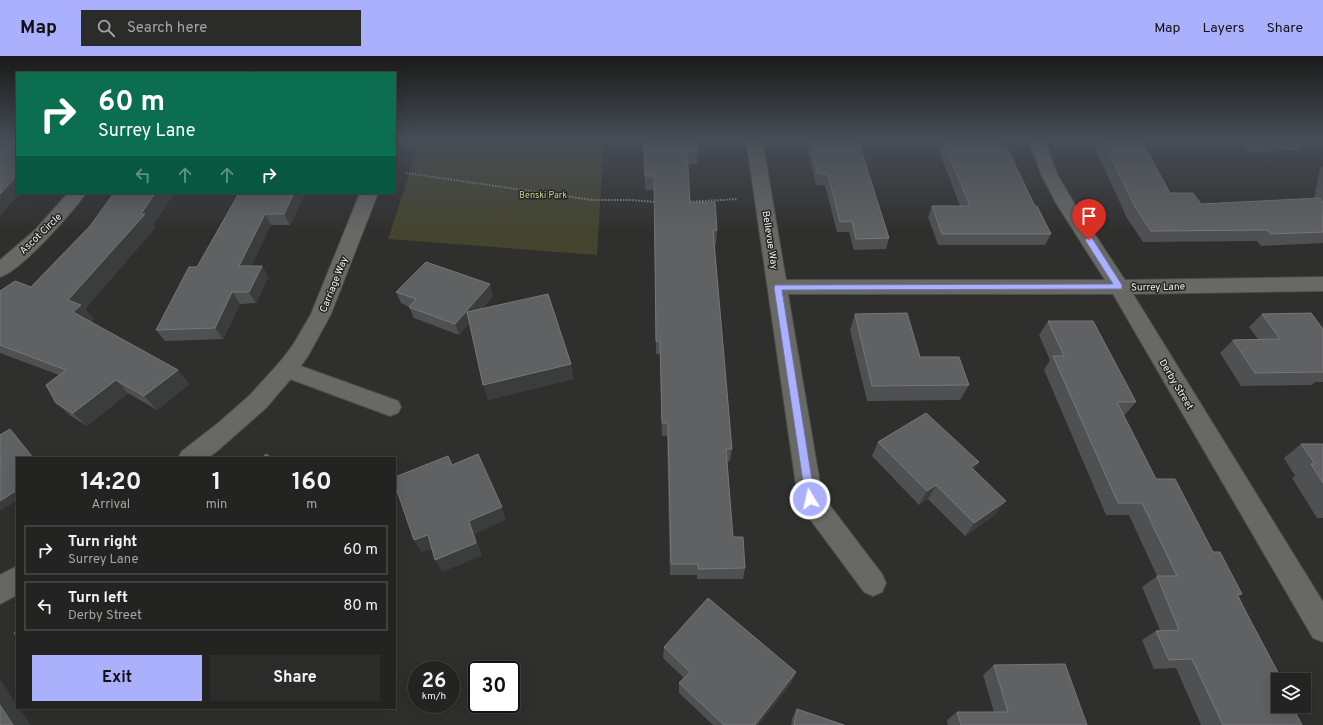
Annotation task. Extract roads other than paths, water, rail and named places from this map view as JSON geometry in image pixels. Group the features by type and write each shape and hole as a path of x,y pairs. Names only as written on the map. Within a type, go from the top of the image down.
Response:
{"street":[{"name":"Bellevue Way","path":"759,169 810,499 873,583"},
{"name":"Derby Street","path":"1047,169 1065,203 1119,287 1322,623"},
{"name":"Ascot Circle","path":"0,270 34,241 62,213 76,194"},
{"name":"Carriage Way","path":"191,457 242,416 273,386 287,369 313,330 325,306 369,194"},
{"name":"Surrey Lane","path":"778,288 1119,287 1323,284"},
{"path":"287,369 390,406"},
{"path":"0,591 16,580"}],"park label":[{"name":"Benski Park","path":"543,195"}]}
